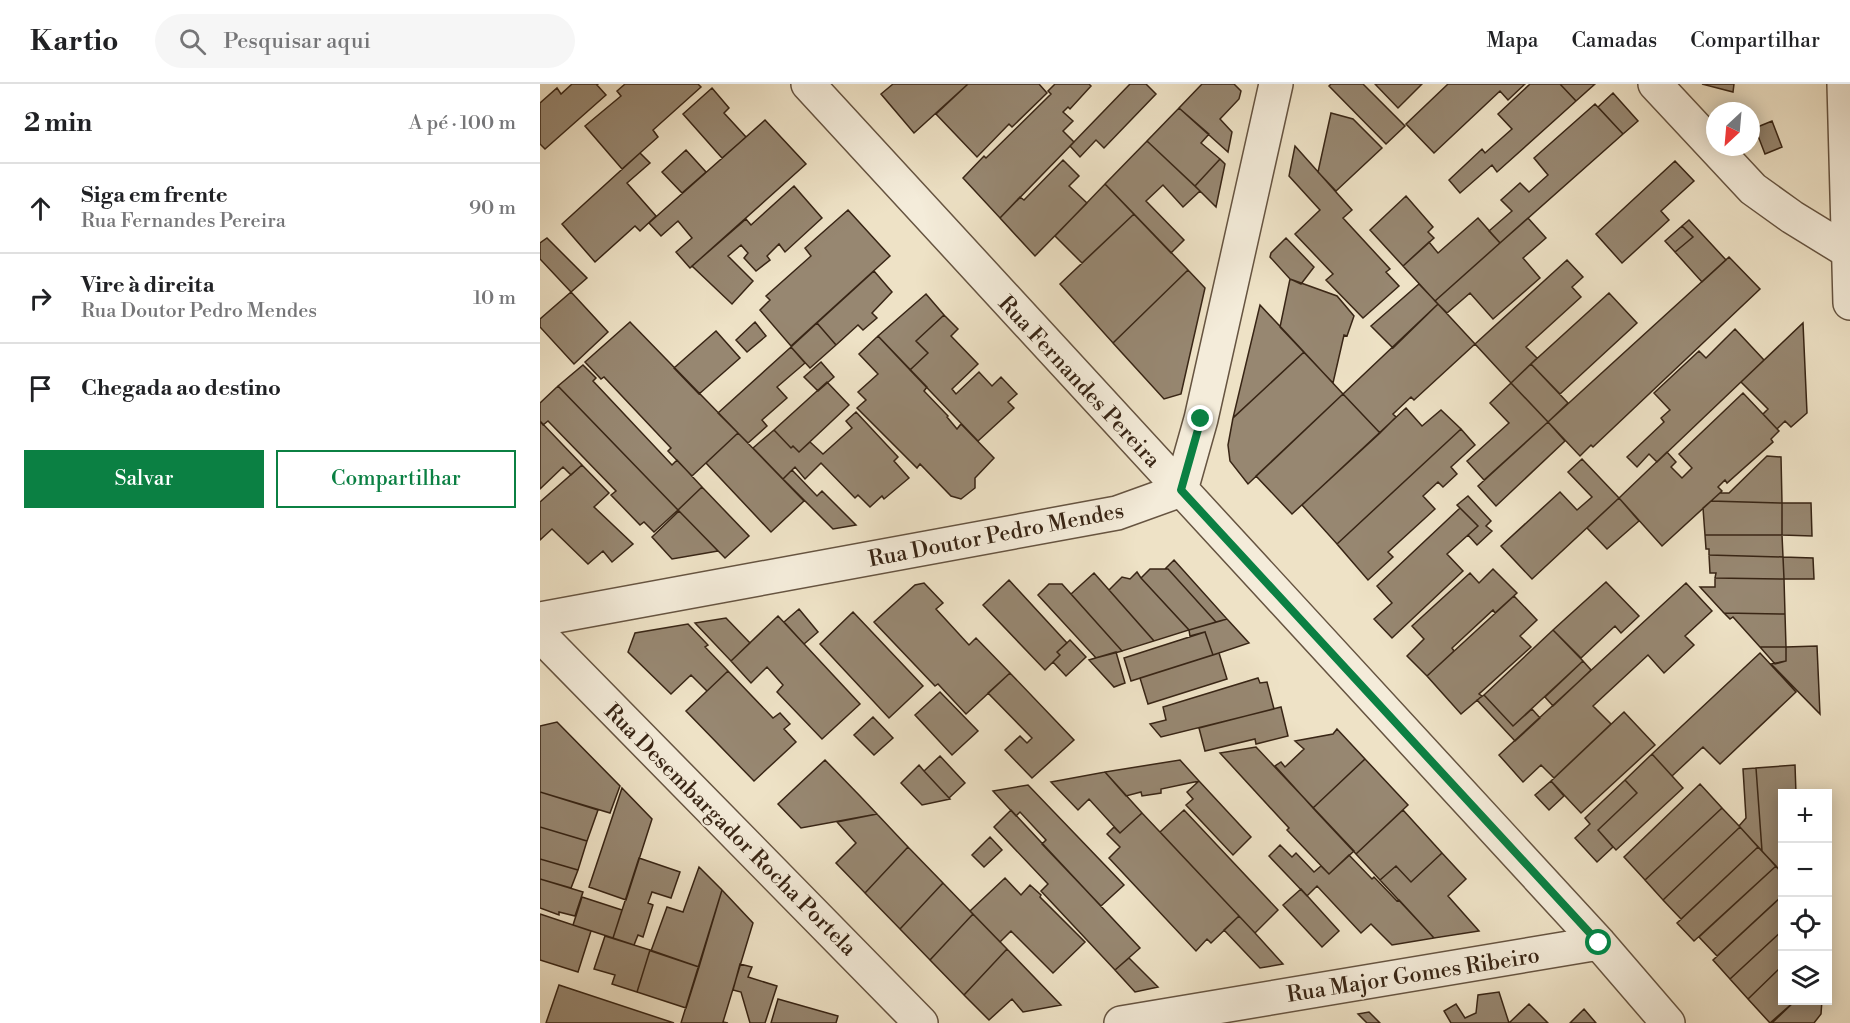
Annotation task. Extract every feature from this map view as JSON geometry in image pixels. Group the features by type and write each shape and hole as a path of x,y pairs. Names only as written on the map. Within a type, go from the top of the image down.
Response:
{"street":[{"name":"Rua Fernandes Pereira","path":"808,84 1599,943 1668,1023"},
{"path":"1181,490 1201,419 1276,84"},
{"path":"1655,84 1753,189 1792,217 1849,252"},
{"path":"1844,84 1850,303"},
{"name":"Rua Doutor Pedro Mendes","path":"540,619 1117,513 1181,490"},
{"name":"Rua Desembargador Rocha Portela","path":"540,635 921,1023"},
{"name":"Rua Major Gomes Ribeiro","path":"1121,1023 1599,943"}],"building":[{"path":"572,84 598,84 606,95 545,149 540,144 540,103 557,88 561,94"},
{"path":"625,84 698,84 701,87 653,130 658,137 622,169 585,126 621,96 617,91"},
{"path":"893,84 968,84 914,133 881,94"},
{"path":"968,84 1039,84 1047,93 1012,127 1009,124 977,157 936,114"},
{"path":"1055,84 1089,84 1091,86 1070,109 1068,107 1063,112 1073,121 1063,131 1074,142 1000,218 963,178 1051,94 1048,91"},
{"path":"1130,84 1146,84 1156,94 1104,148 1096,140 1080,157 1070,146"},
{"path":"1202,84 1234,84 1241,91 1239,99 1220,119 1232,132 1228,152 1179,108"},
{"path":"1331,84 1363,84 1405,126 1386,144 1329,86"},
{"path":"1375,84 1422,84 1398,108"},
{"path":"1448,84 1525,84 1508,100 1500,91 1434,153 1406,124"},
{"path":"1530,84 1560,84 1576,101 1497,172 1492,165 1460,193 1449,180 1482,149 1485,153 1512,129 1498,114"},
{"path":"1560,84 1595,84 1576,101"},
{"path":"1702,84 1734,84 1733,92"},
{"path":"712,88 729,108 724,113 746,137 722,158 683,114"},
{"path":"1613,93 1638,121 1623,134 1598,107"},
{"path":"1595,104 1623,134 1500,243 1489,231 1512,211 1501,200 1520,183 1529,192 1548,175 1534,158"},
{"path":"1179,108 1209,134 1201,143 1220,159 1195,186 1147,141"},
{"path":"1331,113 1353,119 1382,148 1336,191 1318,172"},
{"path":"765,120 806,164 690,268 676,252 692,238 678,221 661,236 649,223"},
{"path":"1772,121 1782,147 1765,154 1760,141 1760,126"},
{"path":"1147,141 1200,191 1183,207 1163,185 1146,201 1184,240 1171,253 1105,184"},
{"path":"1295,146 1352,210 1343,218 1390,269 1386,272 1399,286 1363,318 1326,280 1333,274 1295,234 1320,210 1289,176"},
{"path":"686,150 706,172 682,193 662,172"},
{"path":"640,153 650,163 627,183 656,216 640,231 635,226 595,262 562,224"},
{"path":"1220,159 1225,164 1216,207 1195,186"},
{"path":"1063,160 1079,176 1069,186 1087,203 1035,256 1000,218 1020,197 1024,200"},
{"path":"1675,161 1694,181 1661,211 1669,220 1622,263 1596,234"},
{"path":"1105,184 1134,214 1082,263 1055,236"},
{"path":"794,186 822,218 785,252 779,244 767,256 770,260 756,271 744,258 748,253 741,245 728,256 753,281 732,304 692,266 746,219 751,225"},
{"path":"1406,196 1433,227 1428,232 1434,238 1403,266 1370,230"},
{"path":"848,210 890,256 791,346 760,310 770,300 766,296 811,256 805,248"},
{"path":"1134,214 1188,270 1113,343 1060,284"},
{"path":"1478,218 1500,243 1435,301 1403,266 1429,242 1438,253"},
{"path":"1528,218 1546,238 1523,258 1540,278 1493,319 1470,293 1447,313 1435,301"},
{"path":"1689,220 1726,260 1702,282 1675,252 1693,237 1682,226"},
{"path":"1682,226 1693,237 1675,252 1665,241"},
{"path":"547,238 587,278 571,292 540,259 540,243"},
{"path":"1286,238 1314,267 1301,284 1290,279 1270,257 1271,253"},
{"path":"1729,257 1760,289 1593,447 1591,445 1580,456 1548,422"},
{"path":"1567,260 1583,277 1572,287 1581,297 1526,347 1537,358 1511,383 1475,344"},
{"path":"1188,270 1205,288 1181,394 1164,399 1113,343"},
{"path":"874,271 892,292 872,313 877,318 863,330 858,325 836,345 817,323"},
{"path":"1290,279 1337,296 1354,316 1347,336 1344,335 1333,383 1280,327"},
{"path":"1419,284 1438,304 1393,348 1371,326"},
{"path":"571,292 608,332 574,364 540,327 540,319"},
{"path":"1609,293 1637,323 1560,394 1531,364"},
{"path":"926,294 944,315 916,341 928,353 910,370 878,336"},
{"path":"1438,304 1475,344 1414,400 1411,397 1393,414 1396,417 1380,433 1343,394"},
{"path":"1260,305 1304,352 1233,418"},
{"path":"944,315 958,329 951,336 978,364 952,389 956,394 979,372 992,386 1001,377 1017,394 1008,402 1014,408 978,441 910,370 928,353 916,341"},
{"path":"630,322 738,433 692,476 668,451 671,448 604,377 601,379 585,362"},
{"path":"755,322 766,336 747,352 736,340"},
{"path":"817,323 836,345 810,368 791,347"},
{"path":"1803,323 1807,413 1791,427 1785,421 1777,429 1763,414 1768,409 1741,382"},
{"path":"1735,329 1764,360 1657,462 1649,454 1637,467 1627,457 1664,422 1661,418 1670,410 1654,393 1699,351 1706,358"},
{"path":"716,331 740,358 699,394 674,368"},
{"path":"878,336 927,387 924,391 957,429 961,424 994,458 975,478 975,488 961,499 951,496 920,464 917,468 857,408 866,400 858,392 878,374 859,354"},
{"path":"791,347 805,363 777,387 787,398 762,420 767,426 748,443 718,413"},
{"path":"1304,352 1343,394 1248,484 1230,461 1228,445 1233,418"},
{"path":"821,362 834,377 818,391 804,377"},
{"path":"1531,364 1568,403 1548,422 1511,383"},
{"path":"583,365 596,378 593,381 672,465 677,460 702,487 678,510 558,386"},
{"path":"827,382 849,405 799,452 793,446 791,448 774,430"},
{"path":"1511,383 1548,422 1484,480 1467,461 1509,423 1490,403"},
{"path":"558,386 678,510 654,532 644,522 640,525 611,495 616,491 548,421 543,425 540,421 540,403"},
{"path":"1743,393 1779,431 1771,439 1773,442 1727,483 1725,480 1718,487 1722,491 1662,546 1619,498 1667,452 1676,462 1671,467 1682,478 1692,468 1679,454"},
{"path":"1343,394 1380,433 1292,514 1256,476"},
{"path":"1406,408 1422,426 1441,410 1461,429 1337,544 1302,505"},
{"path":"856,412 898,457 894,461 909,478 884,499 882,496 870,507 858,495 855,498 821,463 805,479 795,467 783,479 753,448 774,430 791,448 793,446 799,452 810,442 823,454 852,428 846,421"},
{"path":"540,421 582,465 571,475 563,467 540,489"},
{"path":"1548,422 1565,441 1496,506 1478,486"},
{"path":"1461,429 1475,445 1451,467 1457,474 1443,487 1438,482 1423,496 1435,509 1388,552 1393,557 1368,580 1337,544"},
{"path":"738,433 804,501 771,532 706,463"},
{"path":"1767,456 1781,457 1782,503 1711,501 1720,493 1729,493"},
{"path":"1582,459 1619,498 1532,579 1501,546 1560,492 1577,510 1592,497 1568,472"},
{"path":"582,465 609,493 594,507 633,544 612,562 603,551 588,564 552,529 540,540 540,502"},
{"path":"792,470 817,496 822,491 856,525 833,529 783,479"},
{"path":"702,487 749,536 725,558 678,510"},
{"path":"1468,496 1491,521 1486,526 1492,531 1477,545 1468,535 1478,526 1457,505"},
{"path":"1619,498 1639,521 1607,549 1587,528"},
{"path":"1711,501 1782,503 1782,535 1705,535 1703,508"},
{"path":"1782,503 1811,503 1812,536 1782,535"},
{"path":"1460,508 1478,526 1447,554 1463,571 1392,638 1374,619 1392,603 1377,586"},
{"path":"679,511 718,551 672,559 652,537"},
{"path":"1705,535 1782,535 1783,557 1709,555"},
{"path":"1709,555 1783,557 1784,579 1715,578 1716,573 1710,573"},
{"path":"1783,557 1813,558 1814,579 1784,579"},
{"path":"1174,560 1227,619 1216,622 1168,569 1165,569"},
{"path":"1150,569 1168,569 1216,622 1189,630 1141,578"},
{"path":"1493,569 1517,593 1495,613 1493,610 1452,648 1454,651 1427,676 1407,656 1424,639 1412,626 1470,573 1479,583"},
{"path":"1137,572 1189,630 1154,641 1109,590 1122,577 1130,579"},
{"path":"1094,573 1154,641 1122,651 1071,594"},
{"path":"1715,578 1784,579 1785,614 1724,613 1700,587 1715,587"},
{"path":"1009,580 1067,643 1057,652 1060,655 1045,670 983,605"},
{"path":"1606,582 1639,616 1621,633 1615,626 1581,658 1553,630"},
{"path":"924,583 943,603 936,609 969,645 976,638 1010,673 966,714 938,684 935,686 874,622 915,585"},
{"path":"1686,583 1712,611 1685,636 1694,645 1664,673 1648,655 1593,706 1611,724 1554,778 1541,765 1523,782 1499,755"},
{"path":"1049,584 1062,584 1122,651 1096,658 1038,595"},
{"path":"1514,596 1537,620 1520,636 1531,647 1479,694 1482,696 1461,714 1427,676"},
{"path":"799,609 818,632 804,644 784,622"},
{"path":"853,612 923,686 889,718 820,644"},
{"path":"1724,613 1785,614 1786,647 1760,647 1733,617 1730,619"},
{"path":"778,616 860,704 822,739 777,692 783,685 767,667 751,683 731,661"},
{"path":"726,618 750,643 731,661 695,623"},
{"path":"1227,619 1249,643 1213,655 1205,632 1190,636 1189,630"},
{"path":"688,624 708,645 705,647 728,671 707,691 691,675 671,694 628,652 635,633"},
{"path":"1553,630 1583,661 1513,726 1484,695"},
{"path":"1205,632 1213,655 1131,681 1124,658"},
{"path":"1070,640 1086,657 1066,676 1053,662 1060,655 1057,652"},
{"path":"1817,646 1820,714 1771,664 1786,661 1786,647"},
{"path":"1760,647 1786,647 1786,661 1775,664"},
{"path":"1116,652 1125,683 1114,687 1089,660"},
{"path":"1219,653 1227,679 1148,704 1140,678"},
{"path":"1760,653 1796,692 1720,764 1703,747 1672,776 1652,754"},
{"path":"1583,661 1591,670 1553,706 1545,697"},
{"path":"728,671 773,718 780,713 790,724 784,729 796,742 754,781 686,711"},
{"path":"1010,673 1074,740 1032,778 1005,750 1020,736 1027,743 1032,738 988,693"},
{"path":"1258,678 1260,683 1267,682 1274,709 1161,737 1150,724 1166,720 1163,707"},
{"path":"940,692 978,731 952,755 915,715"},
{"path":"1484,695 1513,726 1532,709 1540,718 1515,741 1477,700"},
{"path":"1281,707 1288,736 1256,744 1255,739 1205,751 1199,728"},
{"path":"1624,712 1655,745 1581,813 1551,781"},
{"path":"873,717 893,738 874,755 854,735"},
{"path":"557,722 620,786 610,813 540,792 540,726"},
{"path":"1337,729 1365,759 1313,808 1275,766 1281,762 1285,767 1304,749 1295,741 1333,734"},
{"path":"1256,747 1354,851 1329,874 1220,753"},
{"path":"1652,754 1683,788 1616,850 1598,830 1637,793 1625,780"},
{"path":"940,756 965,783 949,798 924,771"},
{"path":"1365,759 1408,805 1356,854 1313,808"},
{"path":"825,760 877,814 801,828 778,804"},
{"path":"1180,760 1199,781 1161,789 1161,793 1142,796 1141,792 1126,796 1105,772"},
{"path":"919,765 950,799 922,805 901,783"},
{"path":"1795,765 1796,789 1778,789 1778,869 1762,851 1756,768"},
{"path":"1756,768 1762,851 1739,826 1746,818 1743,769"},
{"path":"1105,772 1142,813 1120,833 1089,799 1078,810 1051,782"},
{"path":"1625,780 1637,793 1598,830 1613,847 1597,862 1575,838 1590,824 1585,818"},
{"path":"1199,781 1251,837 1233,855 1186,805 1193,799 1187,792"},
{"path":"1551,781 1564,796 1549,810 1535,795"},
{"path":"1700,784 1722,808 1645,880 1624,857"},
{"path":"1028,785 1124,885 1101,906 1042,844 1046,840 1020,812 1016,816 993,791"},
{"path":"622,788 652,819 626,900 589,887"},
{"path":"540,792 598,810 587,841 540,827"},
{"path":"1722,808 1740,827 1663,900 1645,880"},
{"path":"1011,810 1140,948 1115,970 1041,891 1048,884 994,827"},
{"path":"1184,810 1278,910 1255,933 1160,832"},
{"path":"1403,810 1442,853 1411,882 1396,866 1380,880 1356,854"},
{"path":"1142,813 1239,916 1211,943 1207,939 1196,951 1109,858 1120,847 1107,834 1114,827 1120,833"},
{"path":"877,814 908,847 865,893 836,863 856,843 837,822"},
{"path":"540,827 587,841 578,870 540,859"},
{"path":"1740,827 1758,847 1681,919 1663,900"},
{"path":"990,837 1002,850 984,867 972,855"},
{"path":"1280,845 1292,857 1296,853 1314,872 1321,866 1329,874 1349,855 1372,879 1374,877 1397,901 1399,900 1434,938 1392,945 1371,924 1361,933 1317,886 1307,896 1269,856"},
{"path":"908,847 943,883 900,929 865,893"},
{"path":"1758,847 1776,866 1694,941 1677,923"},
{"path":"1442,853 1466,879 1448,896 1479,931 1434,938 1380,880 1396,866 1411,882"},
{"path":"639,858 680,872 671,898 652,892 648,903 653,905 643,937 638,935 634,945 613,938"},
{"path":"540,859 578,870 571,888 540,879"},
{"path":"1776,866 1778,868 1778,900 1717,956 1699,937"},
{"path":"699,867 722,890 699,967 651,951 667,907 683,912"},
{"path":"1005,878 1021,895 1030,885 1085,942 1053,973 1011,931 1000,942 970,911"},
{"path":"540,879 583,892 575,916 559,912 559,915 540,908"},
{"path":"943,883 973,914 930,960 900,929"},
{"path":"1301,889 1339,931 1322,947 1283,905"},
{"path":"722,890 753,923 723,1022 728,1023 681,1023"},
{"path":"582,897 622,910 613,938 573,925"},
{"path":"1778,900 1778,935 1730,979 1713,960"},
{"path":"540,914 591,931 578,972 540,960"},
{"path":"973,914 1007,949 964,995 930,960"},
{"path":"1239,916 1283,964 1260,968 1224,930"},
{"path":"1778,935 1778,970 1748,999 1730,979"},
{"path":"605,936 650,950 637,992 612,984 615,975 594,969"},
{"path":"1007,949 1061,1005 1023,1012 1012,999 989,1020 964,995"},
{"path":"650,950 699,967 686,1008 637,992"},
{"path":"1129,958 1158,987 1135,992 1115,970"},
{"path":"740,964 752,967 748,977 777,986 765,1023 750,1023 741,992 733,990"},
{"path":"1778,970 1778,1005 1790,1005 1770,1023 1748,999"},
{"path":"559,985 674,1023 546,1023"},
{"path":"1499,992 1509,1023 1451,1023 1444,1011 1456,1004 1465,1018 1476,1013 1478,995"},
{"path":"778,999 838,1016 836,1023 771,1023"},
{"path":"1529,1004 1548,1023 1509,1023"},
{"path":"1791,1005 1822,1005 1821,1014 1814,1023 1772,1023"},
{"path":"1584,1009 1596,1023 1570,1023"},
{"path":"1369,1012 1380,1023 1367,1023 1358,1014"}],"route":[{"path":"1201,419 1181,490 1599,943"}]}
